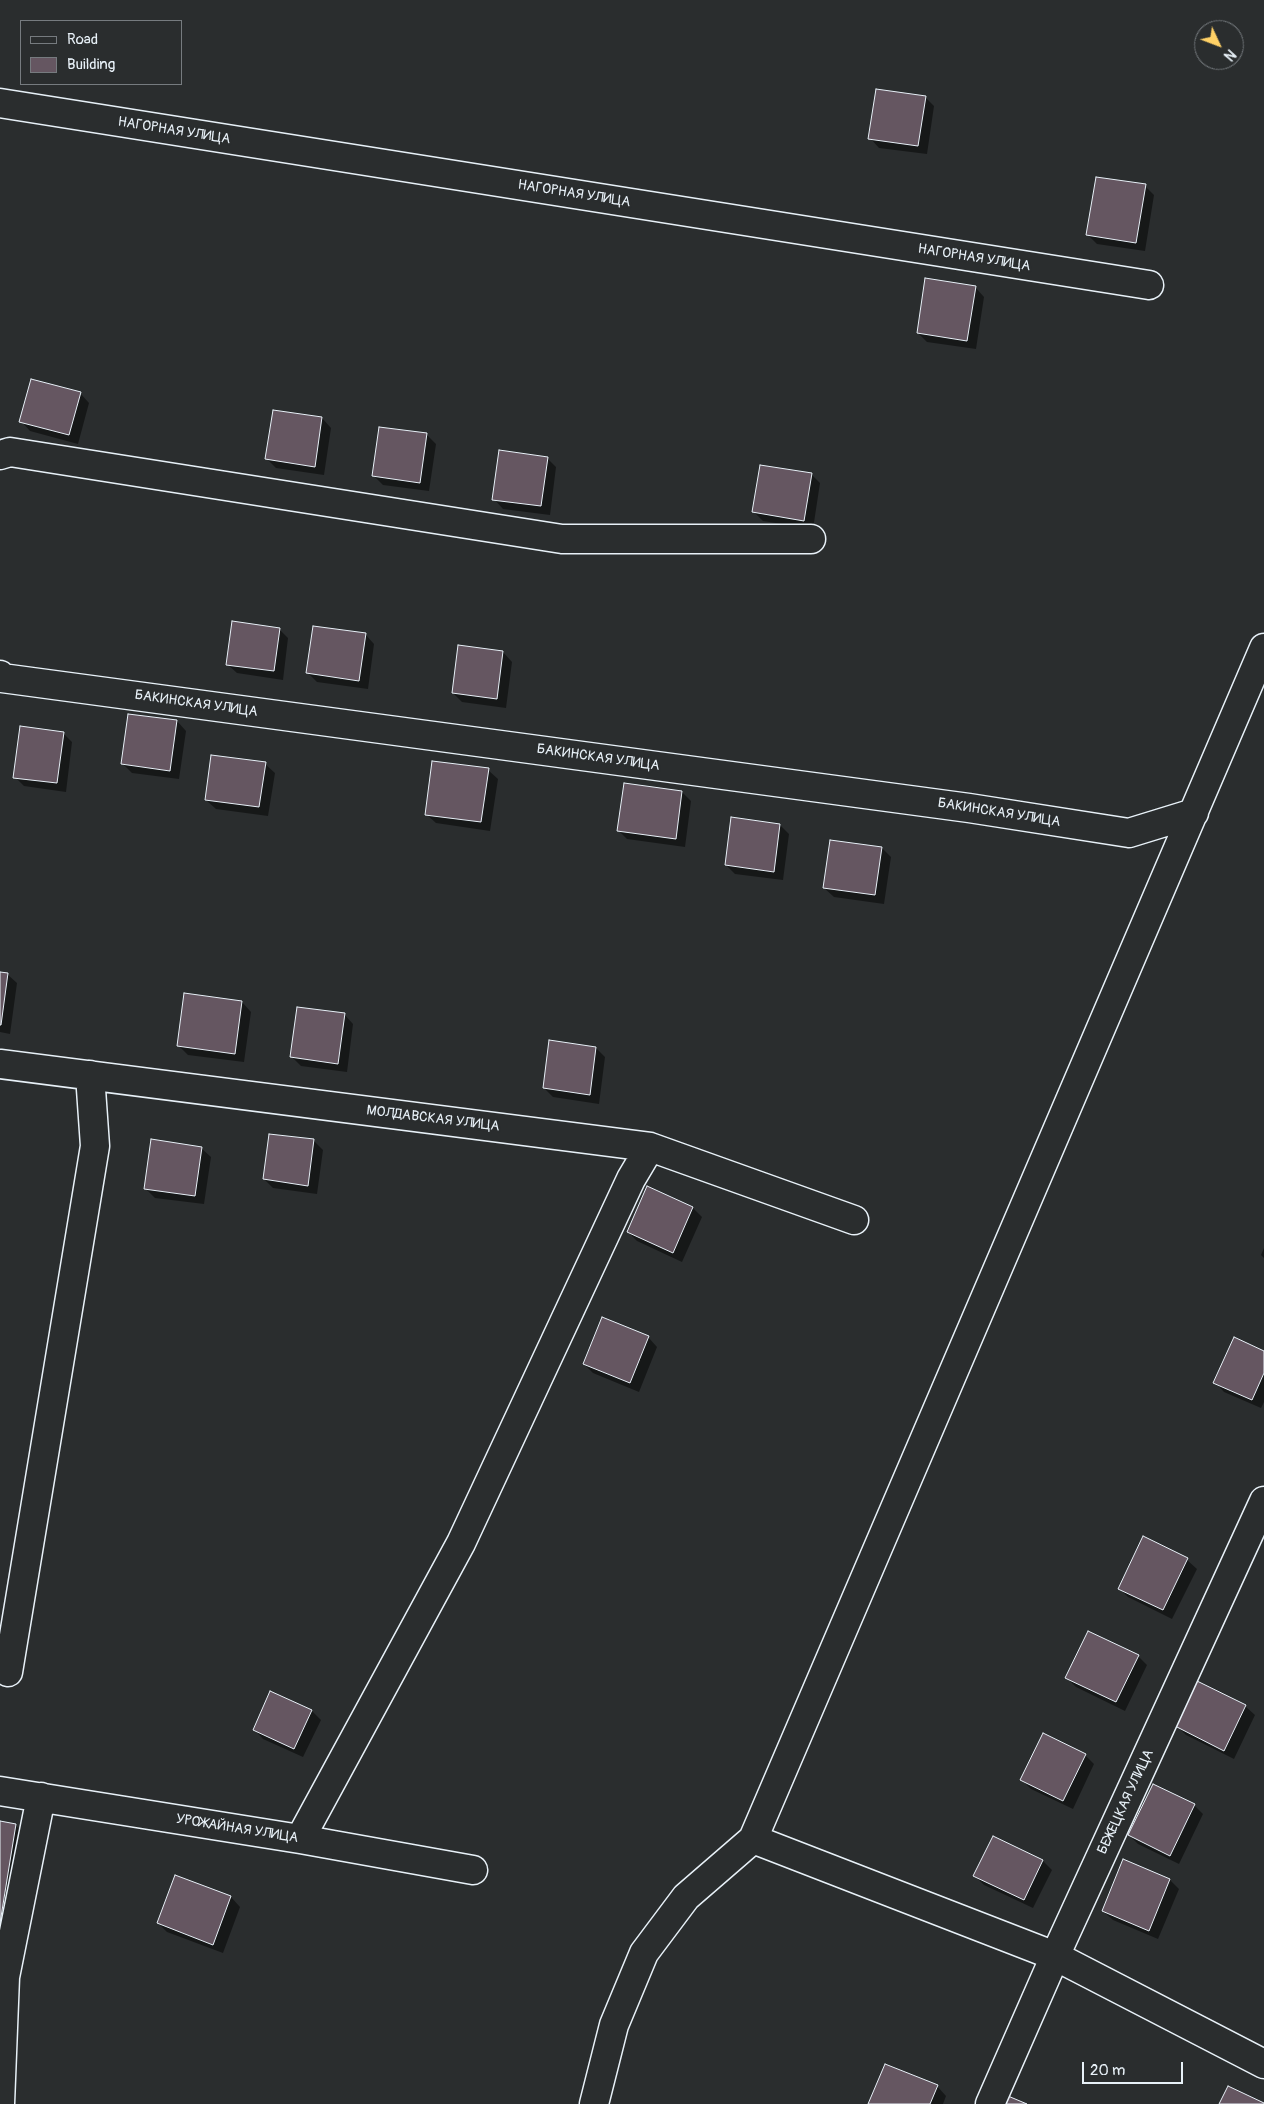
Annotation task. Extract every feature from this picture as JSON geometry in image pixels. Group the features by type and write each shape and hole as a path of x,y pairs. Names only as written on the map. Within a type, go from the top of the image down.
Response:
{"street":[{"name":"НАГОРНАЯ УЛИЦА","path":"0,104 1149,285"},
{"path":"0,456 10,452 562,539 811,539"},
{"path":"594,2104 614,2025 644,1953 686,1897 753,1839 1194,813 1257,683 1264,648"},
{"name":"БАКИНСКАЯ УЛИЦА","path":"0,675 2,678 970,808 1128,832 1194,813"},
{"name":"МОЛДАВСКАЯ УЛИЦА","path":"0,1064 650,1147 854,1220"},
{"path":"8,1672 95,1146 90,1075"},
{"path":"300,1839 460,1543 631,1179 650,1147"},
{"name":"БЕЖЕЦКАЯ УЛИЦА","path":"990,2104 1055,1956 1264,1501"},
{"name":"УРОЖАЙНАЯ УЛИЦА","path":"0,1791 300,1839 473,1870"},
{"path":"0,2104 5,1977 40,1797"},
{"path":"753,1839 1055,1956 1264,2064"}],"building":[{"path":"876,89 926,96 918,146 868,139"},
{"path":"1096,177 1146,184 1136,243 1086,235"},
{"path":"925,278 976,286 967,341 917,333"},
{"path":"31,379 81,392 69,435 19,422"},
{"path":"273,410 322,417 315,467 265,459"},
{"path":"379,427 427,433 420,483 372,476"},
{"path":"499,450 548,457 541,506 492,500"},
{"path":"760,465 812,473 804,521 752,512"},
{"path":"232,621 280,628 274,671 226,665"},
{"path":"313,626 366,633 359,681 306,673"},
{"path":"458,645 503,651 497,699 452,693"},
{"path":"128,714 177,720 170,771 121,764"},
{"path":"20,726 64,732 57,783 13,778"},
{"path":"211,755 266,762 259,807 205,800"},
{"path":"432,761 489,768 481,822 425,815"},
{"path":"624,783 682,791 676,839 617,831"},
{"path":"731,817 780,824 774,872 725,865"},
{"path":"830,840 882,847 875,895 823,888"},
{"path":"0,972 8,973 1,1025 0,1025"},
{"path":"184,993 242,1001 235,1054 177,1046"},
{"path":"297,1007 345,1013 338,1064 290,1057"},
{"path":"549,1040 596,1047 590,1095 543,1088"},
{"path":"269,1134 314,1139 308,1186 263,1179"},
{"path":"151,1139 202,1147 195,1196 144,1189"},
{"path":"647,1186 693,1207 673,1253 627,1232"},
{"path":"602,1317 649,1336 630,1383 583,1364"},
{"path":"1234,1337 1264,1351 1264,1373 1252,1400 1213,1383"},
{"path":"1143,1536 1188,1558 1163,1610 1118,1589"},
{"path":"1088,1631 1139,1655 1116,1702 1065,1678"},
{"path":"1197,1681 1246,1705 1224,1751 1175,1726"},
{"path":"270,1691 312,1710 294,1749 253,1730"},
{"path":"1043,1733 1086,1754 1063,1801 1020,1780"},
{"path":"1153,1784 1195,1804 1170,1856 1128,1835"},
{"path":"0,1821 16,1824 0,1923"},
{"path":"993,1836 1043,1860 1024,1900 973,1876"},
{"path":"1123,1859 1170,1879 1149,1931 1102,1911"},
{"path":"175,1875 231,1896 213,1945 157,1923"},
{"path":"885,2064 938,2085 930,2104 868,2104"},
{"path":"1228,2086 1264,2103 1264,2104 1219,2104"},
{"path":"1008,2096 1027,2104 1005,2104"}]}
